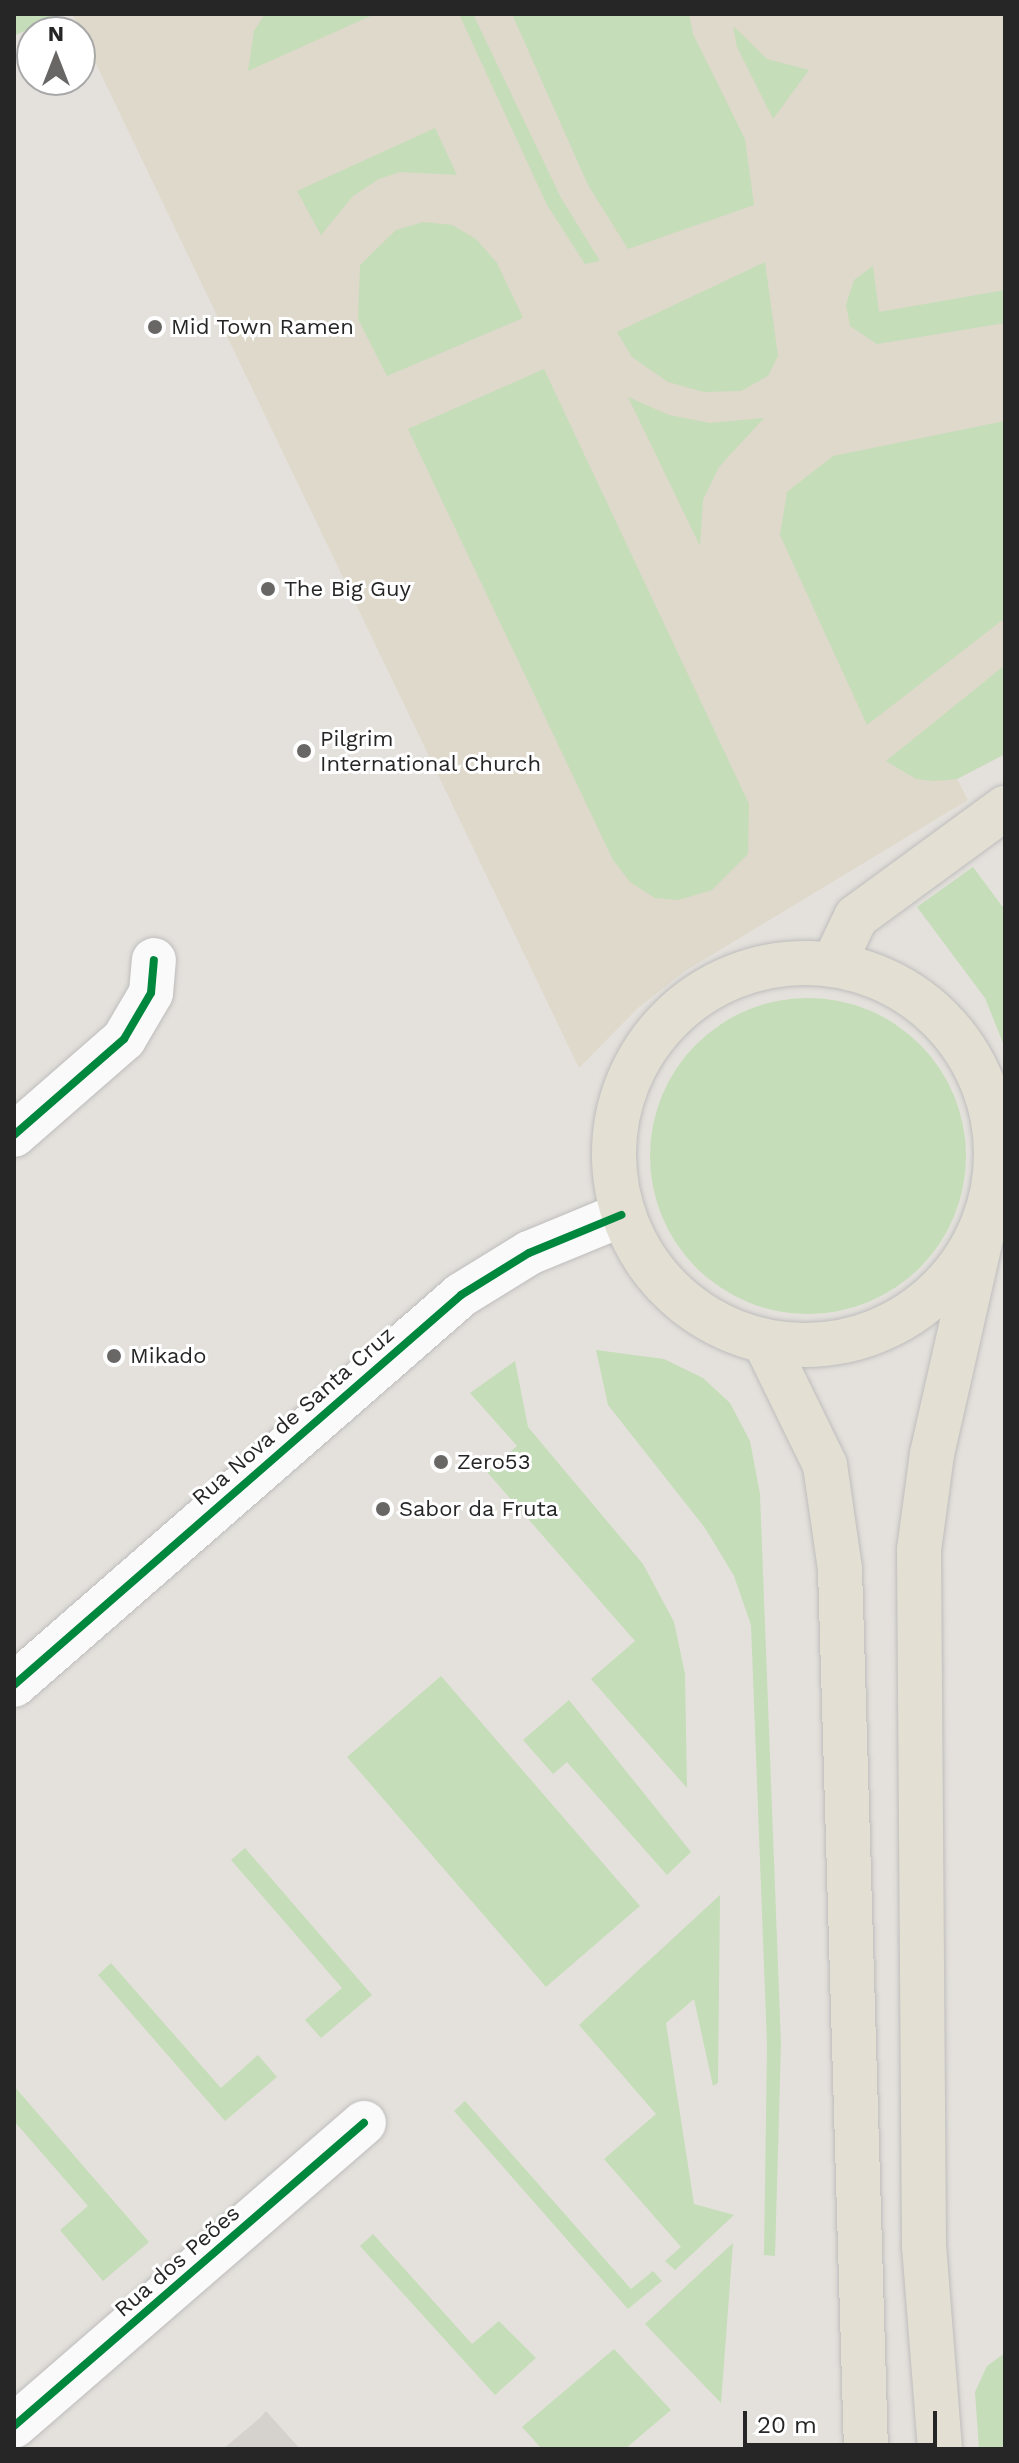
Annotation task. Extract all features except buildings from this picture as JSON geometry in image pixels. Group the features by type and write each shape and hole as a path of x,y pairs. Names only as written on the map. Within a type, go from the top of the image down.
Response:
{"main road":[{"path":"833,965 856,917 1005,808"},
{"path":"940,2449 924,2247 919,1550 932,1454 1002,1150 990,1100 967,1049 929,1007 881,977 833,965 796,962 744,972 695,996 656,1032 629,1077 614,1128 613,1174 621,1215 652,1269 704,1321 765,1342 831,1345 892,1325 945,1286 984,1226"},
{"path":"765,1342 825,1465 840,1569 866,2449"}],"street":[{"path":"14,1135 124,1039 151,993 154,960"},
{"name":"Rua Nova de Santa Cruz","path":"14,1685 461,1295 529,1253 621,1215"},
{"name":"Rua dos Peões","path":"14,2426 364,2123"}],"shaded area":[{"path":"1005,14 1005,754 957,779 968,800 685,971 638,1008 579,1068 96,64 96,16 73,16"},
{"path":"266,2411 300,2449 223,2449 261,2417"}],"green space":[{"path":"14,14 60,14 16,16 14,36"},
{"path":"265,14 375,14 248,71 254,31"},
{"path":"459,14 473,14 561,198 600,261 585,264 547,205"},
{"path":"512,14 689,14 693,34 745,139 754,205 628,249 588,185"},
{"path":"733,26 767,59 809,70 773,119 737,47"},
{"path":"435,128 457,175 400,172 379,179 353,196 321,235 297,191"},
{"path":"423,222 452,225 476,239 497,263 523,318 387,376 358,319 360,265 396,230"},
{"path":"765,262 778,356 768,376 741,391 704,392 668,382 632,357 617,332"},
{"path":"873,266 879,312 1005,290 1005,323 877,344 850,326 846,305 854,280"},
{"path":"544,369 749,804 748,854 712,890 678,900 655,898 630,882 613,860 408,429"},
{"path":"628,397 669,415 710,423 764,418 719,467 703,500 700,546"},
{"path":"1005,421 1005,618 867,725 780,535 787,492 833,456"},
{"path":"1005,665 1005,754 957,779 935,781 916,779 886,761"},
{"path":"973,867 1005,910 1005,1048 985,998 917,907"},
{"path":"808,998 839,1001 868,1010 896,1025 930,1056 954,1096 963,1125 966,1156 963,1187 954,1216 939,1244 908,1278 868,1302 839,1311 808,1314 777,1311 748,1302 720,1287 686,1256 662,1216 653,1187 650,1156 653,1125 662,1096 677,1068 708,1034 748,1010 777,1001"},
{"path":"596,1350 664,1359 703,1378 730,1403 750,1441 760,1494 781,2044 775,2256 764,2255 767,2045 751,1625 734,1576 705,1528 608,1405"},
{"path":"515,1361 528,1427 643,1564 674,1622 685,1674 687,1788 591,1679 635,1641 487,1472 517,1446 470,1393"},
{"path":"441,1676 640,1906 546,1987 347,1757"},
{"path":"569,1700 691,1852 667,1875 567,1762 553,1774 523,1740"},
{"path":"245,1848 372,1995 321,2038 305,2020 342,1988 231,1860"},
{"path":"720,1895 718,2083 713,2086 694,1999 666,2023 694,2204 734,2215 675,2270 665,2261 681,2247 604,2159 656,2114 579,2025"},
{"path":"111,1963 221,2088 258,2055 277,2077 225,2121 98,1975"},
{"path":"14,2086 149,2242 103,2281 60,2230 88,2206 14,2121"},
{"path":"465,2101 631,2289 653,2271 662,2281 628,2309 454,2111"},
{"path":"373,2234 472,2344 499,2321 536,2358 495,2395 360,2246"},
{"path":"733,2243 721,2403 645,2324"},
{"path":"614,2349 671,2410 625,2449 542,2449 522,2427"},
{"path":"1005,2353 1005,2449 979,2449 975,2392 987,2366"}],"cycle path":[{"path":"14,1135 124,1039 151,993 154,960"},
{"path":"14,1685 461,1295 529,1253 621,1215"},
{"path":"14,2426 364,2123"}],"place":[{"name":"Mid Town Ramen","path":"155,327"},
{"name":"The Big Guy","path":"268,589"},
{"name":"Pilgrim International Church","path":"304,751"},
{"name":"Mikado","path":"114,1356"},
{"name":"Zero53","path":"441,1462"},
{"name":"Sabor da Fruta","path":"383,1509"}]}
